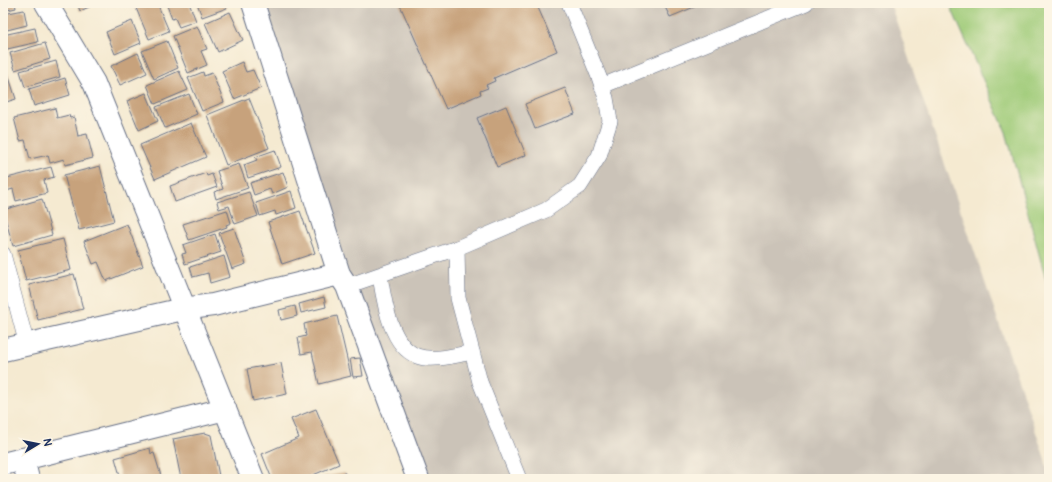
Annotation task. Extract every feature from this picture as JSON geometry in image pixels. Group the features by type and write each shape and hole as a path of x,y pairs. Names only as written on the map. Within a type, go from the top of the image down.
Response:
{"street":[{"path":"46,3 94,83 183,309 253,479"},
{"path":"253,3 343,280 418,479"},
{"path":"3,350 183,309 213,305 343,280"},
{"path":"18,468 225,409"}],"lane":[{"path":"343,280 380,276 457,248 546,210 580,186 599,156 610,121 602,86 569,3"},
{"path":"602,86 806,3"},
{"path":"457,248 458,298 480,382 519,479"},
{"path":"3,254 27,345"},
{"path":"380,276 389,322 406,349 417,357 435,358 472,352"}],"shaded area":[{"path":"265,3 890,3 1045,459 1049,479 426,479 346,266"}],"green space":[{"path":"949,3 1049,3 1049,291 1006,132"}],"building":[{"path":"3,3 15,3 16,8 3,11"},
{"path":"77,3 98,3 80,11"},
{"path":"148,3 157,3 169,31 149,39 136,8"},
{"path":"166,3 189,3 196,21 179,27 175,18 172,19"},
{"path":"197,3 225,3 227,8 202,17"},
{"path":"399,3 536,3 557,51 494,78 495,81 486,85 488,88 480,91 481,94 446,109"},
{"path":"663,3 704,3 670,17"},
{"path":"24,10 27,25 3,31 3,14"},
{"path":"230,12 243,40 218,52 205,23"},
{"path":"132,21 141,43 115,54 106,32"},
{"path":"197,26 207,49 201,51 207,65 188,73 173,36"},
{"path":"35,28 38,42 3,50 3,35"},
{"path":"167,41 178,68 154,79 142,51"},
{"path":"45,43 50,59 15,70 10,53"},
{"path":"138,53 147,73 120,85 111,66"},
{"path":"56,61 60,77 25,87 20,71"},
{"path":"242,62 246,72 253,70 261,88 234,99 222,71"},
{"path":"5,65 16,99 3,103 3,66"},
{"path":"179,71 188,90 155,104 147,85"},
{"path":"203,72 204,76 212,73 224,102 202,111 188,78"},
{"path":"65,78 70,95 34,106 29,89"},
{"path":"565,88 575,114 535,129 525,104"},
{"path":"146,93 158,121 139,130 127,101"},
{"path":"189,94 197,114 165,128 156,107"},
{"path":"249,98 269,148 226,165 207,115"},
{"path":"506,106 526,155 497,167 477,118"},
{"path":"55,108 57,118 69,115 70,118 74,117 78,136 87,134 93,158 65,165 64,159 50,163 48,155 30,159 25,140 20,141 14,118"},
{"path":"191,123 206,157 155,179 140,145"},
{"path":"275,150 281,167 248,178 244,165 257,160 255,157"},
{"path":"239,164 248,188 216,199 214,192 223,189 217,171"},
{"path":"100,166 114,221 79,230 64,175"},
{"path":"51,167 54,177 44,180 47,193 16,201 13,189 3,192 3,179"},
{"path":"283,172 288,187 272,194 270,189 254,195 250,183"},
{"path":"206,173 207,176 212,174 217,187 175,202 170,186"},
{"path":"291,191 296,208 276,215 275,211 260,216 256,203"},
{"path":"249,192 258,216 235,224 229,206 219,209 217,202"},
{"path":"42,199 52,235 13,246 3,210"},
{"path":"227,210 231,223 226,225 227,227 189,240 183,224"},
{"path":"300,211 315,253 282,264 268,222"},
{"path":"127,224 143,266 106,281 98,262 93,264 84,241"},
{"path":"234,228 246,264 232,269 219,233"},
{"path":"215,234 221,252 185,264 182,254 186,253 183,245"},
{"path":"63,239 71,270 26,281 18,250"},
{"path":"224,256 230,277 210,283 208,273 193,277 190,267"},
{"path":"74,274 83,309 38,320 29,285"},
{"path":"324,297 326,307 301,313 299,304"},
{"path":"295,306 297,316 281,320 279,310"},
{"path":"337,316 351,376 319,384 312,352 301,354 298,338 306,336 304,324"},
{"path":"360,358 363,376 353,377 350,359"},
{"path":"281,363 287,394 253,401 247,369"},
{"path":"316,409 339,464 304,479 272,479 262,454 299,438 291,419"},
{"path":"205,433 211,435 219,476 201,479 181,479 173,439"},
{"path":"150,448 151,454 154,453 162,479 121,479 115,458"},
{"path":"345,473 346,479 317,479 317,478"}]}
